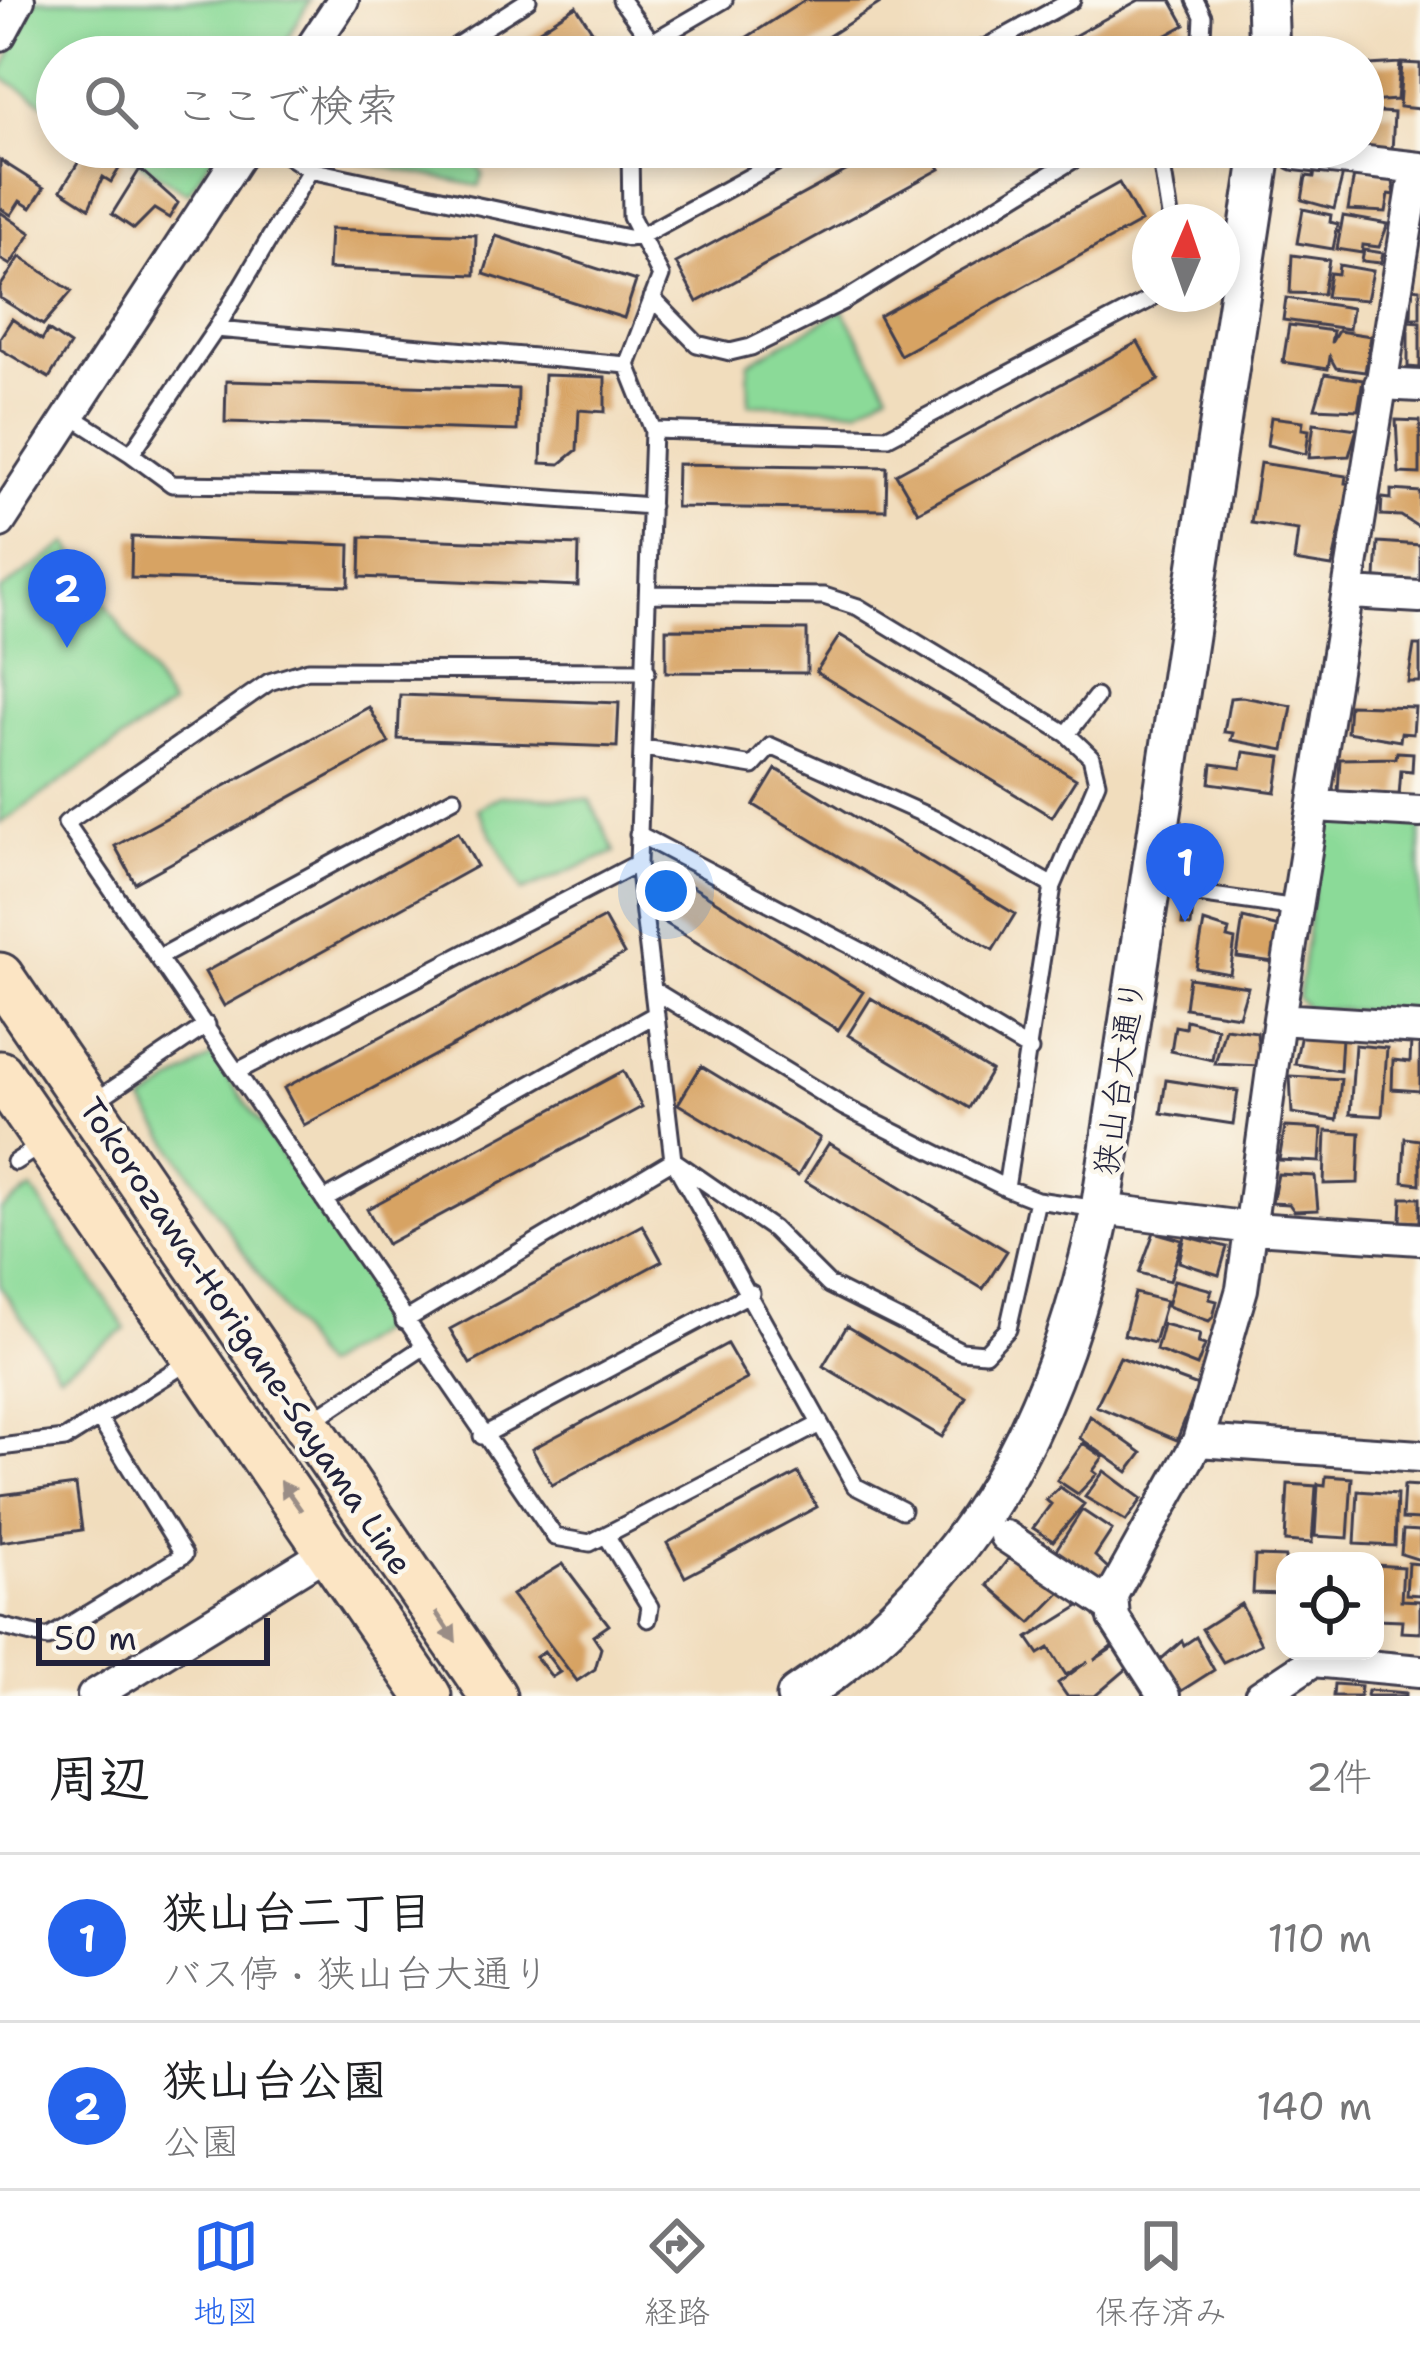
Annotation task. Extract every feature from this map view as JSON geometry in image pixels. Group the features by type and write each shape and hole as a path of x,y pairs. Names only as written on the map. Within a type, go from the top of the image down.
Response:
{"main road":[{"name":"Tokorozawa-Horigane-Sayama Line","path":"0,976 493,1696"},
{"name":"Tokorozawa-Horigane-Sayama Line","path":"0,1073 31,1152 196,1358 428,1696"}],"street":[{"path":"0,35 19,0"},
{"path":"1267,0 1268,36"},
{"path":"318,36 340,1"},
{"path":"1112,1606 1112,1595 1198,1441 1242,1289 1279,1019 1418,168 1384,164"},
{"path":"0,522 231,168"},
{"name":"狭山台大通り","path":"819,1690 944,1563 1016,1460 1048,1396 1080,1310 1101,1209 1276,168"},
{"path":"1380,384 1420,386"},
{"path":"1351,593 1420,597"},
{"path":"1314,806 1420,812"},
{"path":"1279,1019 1420,1028"},
{"path":"1101,1209 1252,1228 1420,1239"},
{"path":"1198,1441 1420,1456"},
{"path":"1005,1536 1112,1606 1164,1696"},
{"path":"93,1696 329,1551"},
{"path":"1260,1696 1313,1660 1420,1671"}],"lane":[{"path":"472,36 528,0"},
{"path":"621,0 648,36"},
{"path":"661,36 724,0"},
{"path":"1006,36 1072,0"},
{"path":"1195,0 1203,16 1202,36"},
{"path":"307,168 641,236 766,168"},
{"path":"630,168 631,217 661,276 627,364 653,430 638,863 673,1160 751,1293 854,1486 902,1510"},
{"path":"652,298 697,344 730,352 751,347 844,302 1060,168"},
{"path":"1163,168 1168,204"},
{"path":"131,454 216,328 310,170"},
{"path":"653,430 888,437 1132,304"},
{"path":"216,328 627,364"},
{"path":"70,415 172,484 386,487 651,506"},
{"path":"649,594 824,596 858,607 1067,734 1091,758 1096,782 1053,886 1006,1188"},
{"path":"647,670 308,670 269,682 66,824 555,1537 590,1543 820,1424"},
{"path":"1067,734 1096,697"},
{"path":"644,748 754,766 771,746 939,821 1053,886"},
{"path":"160,957 454,798"},
{"path":"638,834 867,954 1030,1050"},
{"path":"238,1071 638,863"},
{"path":"1198,894 1297,908"},
{"path":"653,990 844,1107 1006,1188 1037,1200 1101,1209"},
{"path":"324,1200 656,1014"},
{"path":"88,1105 207,1025"},
{"path":"673,1160 772,1229 829,1285 961,1351 985,1353 1009,1329 1037,1200"},
{"path":"404,1322 673,1160"},
{"path":"482,1436 751,1293"},
{"path":"307,1424 422,1348"},
{"path":"0,1445 65,1439 196,1358"},
{"path":"0,1626 47,1638 184,1555 99,1418"},
{"path":"606,1535 650,1607 648,1619"}],"green space":[{"path":"35,0 310,0 289,36 36,36 36,98 0,76"},
{"path":"148,168 205,168 188,193"},
{"path":"391,168 479,168 483,174 479,186"},
{"path":"843,310 889,391 858,409 749,404 748,363"},
{"path":"68,543 171,706 0,824 0,591"},
{"path":"500,796 590,800 615,852 522,891 478,809"},
{"path":"1333,818 1420,823 1420,1014 1307,1008 1298,999 1322,825"},
{"path":"213,1056 358,1264 382,1329 321,1367 143,1103"},
{"path":"32,1189 126,1329 59,1374 0,1286 0,1210"}],"building":[{"path":"805,0 885,0 829,36 749,36"},
{"path":"1139,0 1171,0 1185,25 1165,36 1074,36"},
{"path":"576,6 595,36 530,36"},
{"path":"1400,63 1397,100 1384,101 1384,64"},
{"path":"1402,63 1420,64 1420,109 1399,107"},
{"path":"1384,112 1394,113 1392,152 1384,151"},
{"path":"0,160 44,188 31,208 20,201 11,215 0,208"},
{"path":"75,168 120,168 111,182 103,177 89,208 61,190"},
{"path":"851,168 940,169 697,302 676,263"},
{"path":"140,169 178,203 169,218 154,209 134,229 112,214"},
{"path":"1315,169 1343,174 1334,209 1302,200 1306,176 1314,177"},
{"path":"1355,169 1392,175 1395,195 1389,194 1386,212 1348,210"},
{"path":"1119,183 1132,206 1132,227 900,355 879,316"},
{"path":"1303,209 1331,215 1330,222 1338,224 1333,249 1297,243"},
{"path":"0,212 31,233 10,265 0,259"},
{"path":"1343,216 1388,224 1379,247 1363,245 1362,253 1337,249"},
{"path":"330,229 476,235 475,275 328,269"},
{"path":"496,236 636,281 624,318 484,274"},
{"path":"1364,250 1383,253 1381,263 1362,261"},
{"path":"1292,255 1329,260 1323,294 1290,293"},
{"path":"20,257 72,291 43,325 0,298 0,287"},
{"path":"1339,265 1373,271 1367,300 1326,297 1330,273 1338,274"},
{"path":"1412,288 1420,289 1420,318 1411,318"},
{"path":"1286,298 1352,308 1349,329 1283,320"},
{"path":"12,319 42,340 48,330 70,345 49,378 0,349 0,338"},
{"path":"1408,321 1420,322 1420,368 1408,367"},
{"path":"1289,325 1333,331 1331,343 1338,331 1371,336 1365,372 1336,368 1330,357 1328,369 1283,362"},
{"path":"1138,342 1159,380 918,512 896,474"},
{"path":"1325,374 1363,380 1358,410 1315,408"},
{"path":"544,375 605,377 605,412 579,410 577,450 560,464 541,463"},
{"path":"226,381 518,389 517,431 225,422"},
{"path":"1271,417 1303,421 1302,429 1309,430 1306,454 1267,445"},
{"path":"1396,420 1420,421 1420,474 1399,473"},
{"path":"1314,423 1357,429 1349,456 1309,458"},
{"path":"1260,463 1346,476 1345,483 1350,484 1332,567 1294,561 1298,530 1251,523"},
{"path":"677,464 887,467 886,510 676,507"},
{"path":"1391,490 1420,492 1420,528 1401,516 1381,515 1382,498 1391,499"},
{"path":"132,537 350,545 349,586 131,578"},
{"path":"361,537 579,545 578,586 360,577"},
{"path":"1378,542 1420,545 1420,581 1376,578"},
{"path":"666,629 807,630 807,673 666,672"},
{"path":"840,635 1076,779 1052,817 816,672"},
{"path":"1414,645 1420,645 1420,682 1408,682"},
{"path":"400,695 619,703 617,747 398,739"},
{"path":"1230,698 1292,706 1284,750 1231,740 1233,733 1224,732"},
{"path":"1349,705 1415,707 1413,734 1401,733 1400,741 1347,732"},
{"path":"369,707 389,743 135,883 115,846"},
{"path":"1244,752 1281,757 1276,792 1210,783 1212,764 1241,768"},
{"path":"1397,752 1413,753 1412,771 1401,770 1399,796 1338,792 1340,759 1396,758"},
{"path":"776,769 1015,914 993,950 754,805"},
{"path":"458,832 477,866 224,1006 205,972"},
{"path":"685,882 863,992 838,1030 662,921"},
{"path":"1185,894 1194,895 1191,926 1182,925"},
{"path":"604,918 624,954 304,1125 284,1088"},
{"path":"1243,918 1279,927 1274,962 1237,957"},
{"path":"1204,922 1229,930 1227,938 1235,940 1230,974 1196,968"},
{"path":"1189,978 1248,987 1239,1016 1185,1008"},
{"path":"871,998 991,1071 969,1108 848,1035"},
{"path":"1186,1020 1217,1028 1212,1060 1171,1051 1175,1026 1185,1028"},
{"path":"1225,1028 1257,1032 1260,1066 1215,1064"},
{"path":"1301,1034 1342,1037 1340,1071 1295,1064"},
{"path":"1411,1041 1420,1042 1420,1091 1392,1089 1393,1060 1410,1062"},
{"path":"1355,1045 1387,1048 1382,1116 1350,1114"},
{"path":"701,1066 820,1138 798,1176 678,1104"},
{"path":"623,1071 642,1107 387,1244 367,1209"},
{"path":"1290,1076 1341,1079 1337,1120 1292,1113"},
{"path":"1166,1080 1238,1091 1233,1124 1161,1113"},
{"path":"1285,1127 1322,1129 1320,1162 1279,1160"},
{"path":"1326,1131 1360,1133 1358,1183 1324,1184"},
{"path":"1405,1138 1420,1140 1420,1184 1403,1182"},
{"path":"829,1143 1007,1251 983,1289 805,1181"},
{"path":"1278,1174 1315,1176 1318,1210 1294,1211 1289,1204 1272,1203"},
{"path":"1402,1198 1420,1198 1420,1222 1401,1221"},
{"path":"642,1225 662,1261 470,1364 450,1329"},
{"path":"1154,1232 1182,1240 1170,1281 1139,1273"},
{"path":"1185,1236 1227,1247 1219,1275 1179,1262"},
{"path":"1174,1280 1212,1290 1209,1299 1217,1301 1209,1321 1167,1306"},
{"path":"1135,1293 1166,1301 1154,1343 1124,1335"},
{"path":"1163,1324 1200,1334 1198,1343 1205,1345 1197,1366 1156,1350"},
{"path":"847,1326 966,1397 942,1437 823,1366"},
{"path":"727,1344 747,1379 552,1485 532,1449"},
{"path":"1120,1357 1198,1386 1177,1440 1096,1406"},
{"path":"1090,1416 1142,1453 1128,1472 1080,1438"},
{"path":"1083,1443 1103,1457 1093,1471 1097,1474 1078,1494 1057,1480"},
{"path":"1104,1471 1142,1499 1126,1521 1085,1497"},
{"path":"798,1473 817,1507 685,1577 667,1543"},
{"path":"1326,1476 1352,1478 1348,1538 1315,1536 1318,1484 1325,1485"},
{"path":"1288,1484 1316,1486 1312,1543 1285,1541"},
{"path":"76,1485 82,1530 0,1542 0,1495"},
{"path":"1404,1485 1420,1486 1420,1520 1402,1519"},
{"path":"1060,1487 1084,1504 1053,1541 1033,1528 1051,1504 1046,1500"},
{"path":"1358,1491 1397,1494 1395,1546 1355,1544"},
{"path":"1082,1510 1112,1530 1095,1556 1109,1569 1098,1586 1054,1553"},
{"path":"1403,1530 1420,1531 1420,1560 1401,1554"},
{"path":"1012,1554 1065,1588 1031,1623 988,1585"},
{"path":"1255,1556 1276,1557 1276,1594 1253,1593"},
{"path":"1408,1563 1420,1564 1420,1595 1406,1594"},
{"path":"563,1564 609,1625 593,1636 601,1648 595,1669 577,1681 512,1595"},
{"path":"1384,1566 1403,1567 1401,1600 1420,1601 1420,1633 1401,1632 1402,1620 1384,1619"},
{"path":"1086,1602 1114,1645 1094,1660 1114,1647 1128,1668 1095,1696 1067,1696 1058,1683 1088,1661 1066,1675 1049,1648 1039,1654 1028,1638"},
{"path":"1241,1604 1261,1644 1223,1662 1202,1629"},
{"path":"1196,1637 1214,1670 1181,1691 1159,1661 1182,1641 1184,1645"},
{"path":"544,1651 560,1672 552,1677 536,1657"},
{"path":"1334,1684 1361,1686 1360,1696 1333,1696"},
{"path":"1368,1690 1406,1693 1406,1696 1367,1696"}],"place":[{"name":"狭山台公園","path":"67,648"},
{"name":"狭山台二丁目","path":"1185,922"}]}
